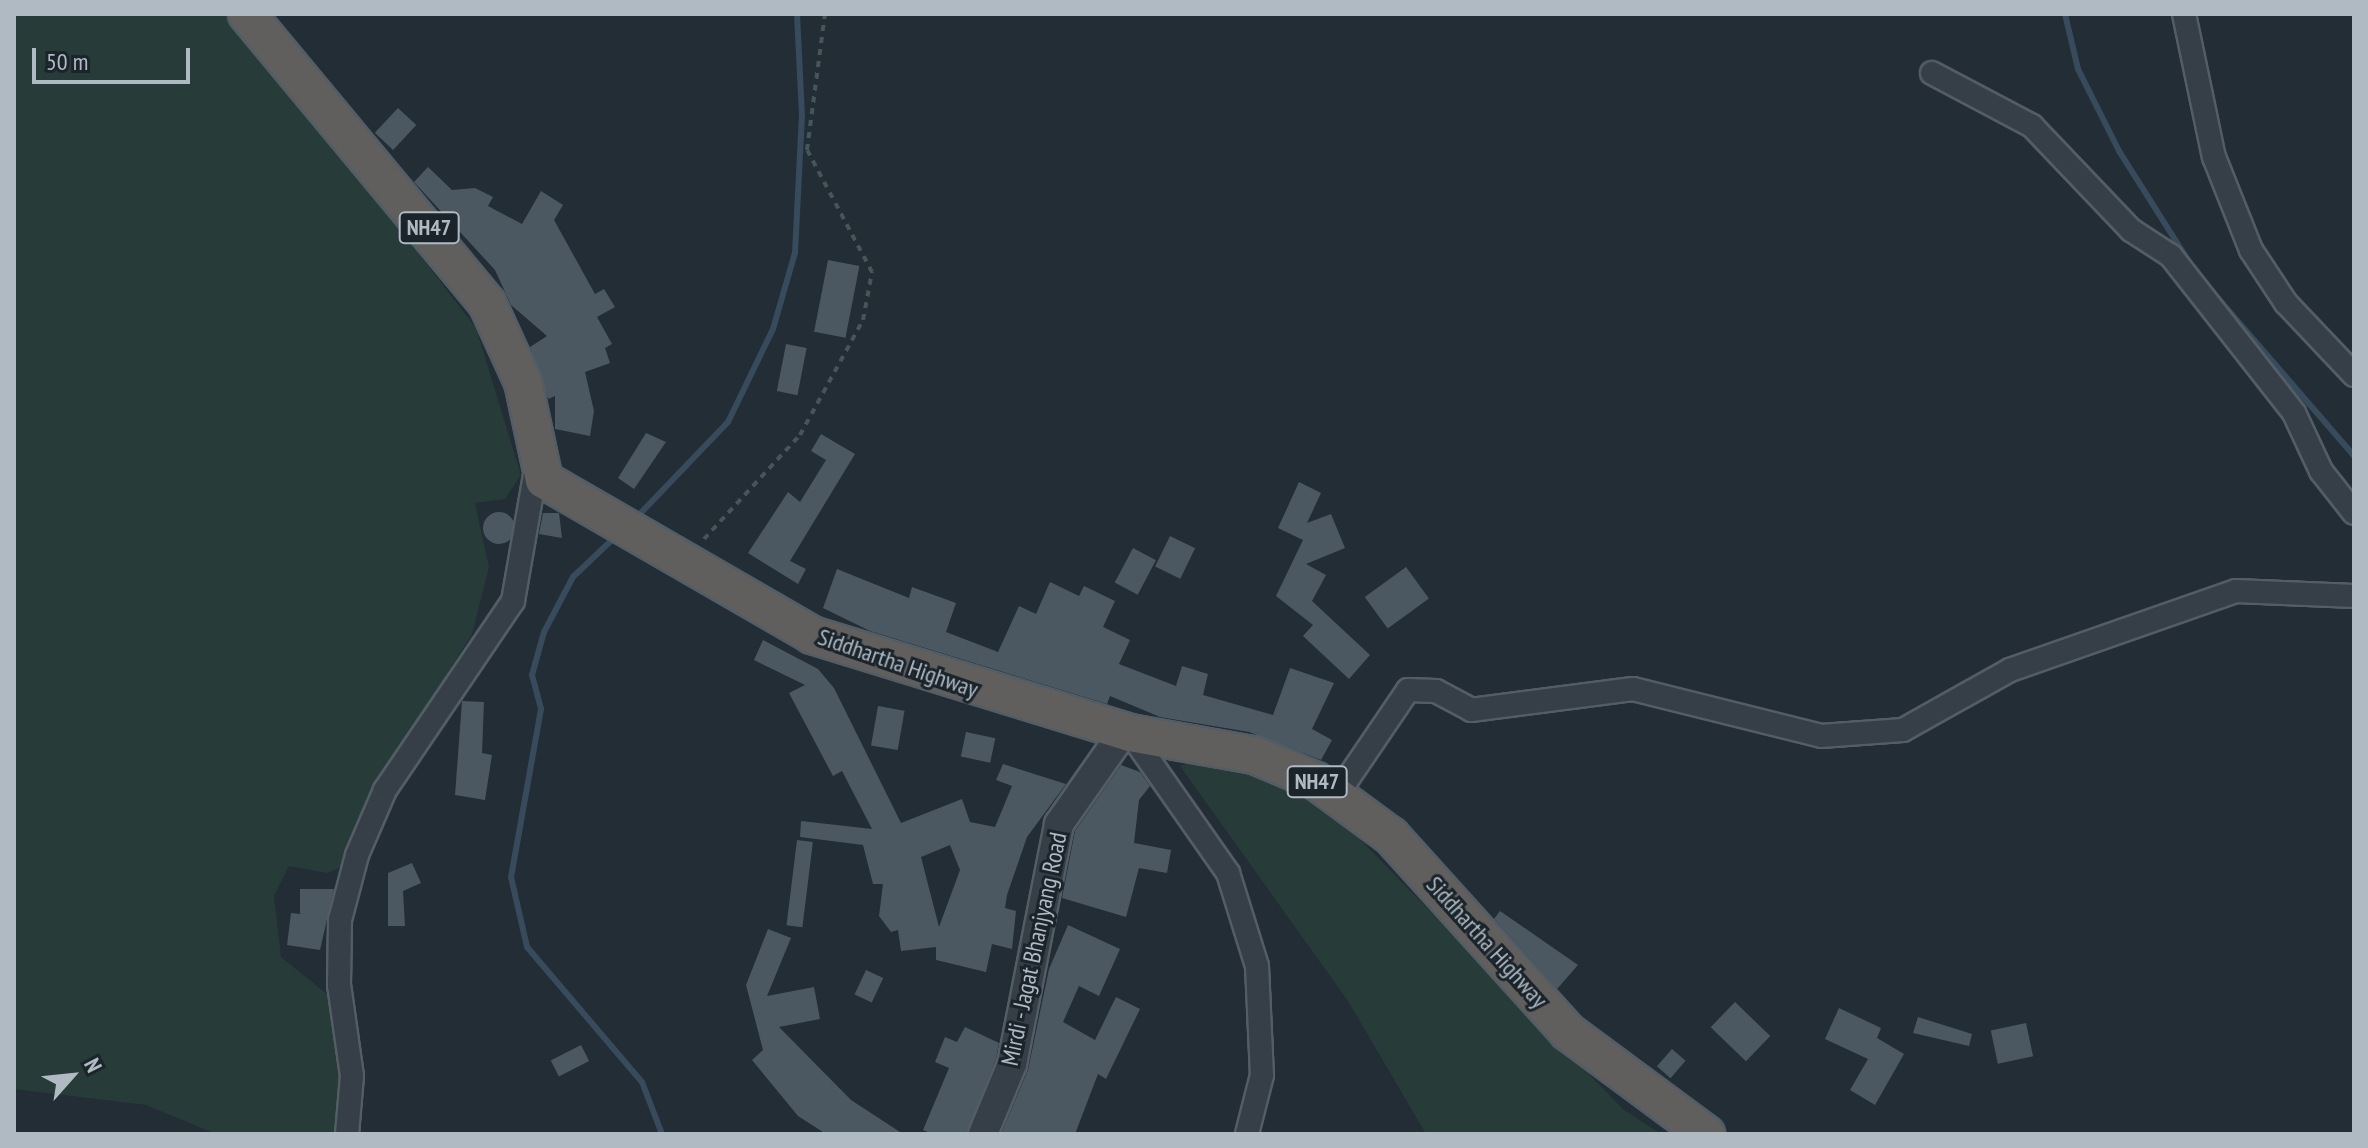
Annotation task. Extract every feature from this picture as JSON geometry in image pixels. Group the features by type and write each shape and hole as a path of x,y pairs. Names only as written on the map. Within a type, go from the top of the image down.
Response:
{"highway":[{"name":"NH47","path":"247,14 367,167 441,240 478,290 523,382 541,469"},
{"name":"Siddhartha Highway","path":"541,469 812,635 1127,732 1254,755 1336,796 1391,836 1568,1032 1706,1134"}],"street":[{"path":"2184,14 2214,157 2251,250 2286,303 2354,375"},
{"path":"1932,73 2032,126 2131,230 2171,256 2294,413 2321,471 2354,513"},
{"path":"347,1134 352,1076 339,985 340,920 357,855 385,790 513,601 541,469"},
{"path":"1336,796 1408,690 1436,691 1471,710 1633,689 1821,736 1903,730 2010,670 2236,591 2354,596"},
{"path":"1127,732 1228,873 1257,966 1262,1075 1247,1134"},
{"name":"Mirdi - Jagat Bhanjyang Road","path":"983,1134 1012,1064 1059,824 1127,732"}],"path":[{"path":"712,549 703,539 800,435 863,320 872,272 807,150 825,14"}],"green space":[{"path":"14,14 234,14 476,328 521,475 505,499 475,503 489,567 472,634 376,788 343,866 328,873 289,866 274,896 281,957 327,994 342,1047 338,1134 216,1134 146,1105 14,1089"},
{"path":"1211,756 1276,778 1346,825 1624,1110 1661,1134 1426,1134 1348,1001 1180,766"}],"building":[{"path":"398,108 416,125 393,150 375,133"},
{"path":"428,167 452,190 475,188 493,197 488,206 522,224 541,191 563,205 554,220 595,294 604,289 615,307 597,317 612,344 605,348 610,363 585,372 594,411 590,436 555,429 555,396 548,399 530,347 547,336 511,305 495,270 414,182"},
{"path":"828,260 859,266 845,338 814,332"},
{"path":"786,344 807,348 797,395 777,391"},
{"path":"646,433 666,442 634,489 618,478"},
{"path":"821,434 855,454 790,561 806,569 798,584 748,553 788,492 800,502 826,460 811,451"},
{"path":"1299,482 1321,493 1307,523 1331,514 1345,548 1306,564 1326,575 1312,601 1370,655 1349,679 1303,636 1313,625 1276,596 1303,540 1278,528"},
{"path":"499,512 510,517 515,528 510,539 499,544 488,539 483,528 488,517"},
{"path":"543,513 559,513 562,538 539,534"},
{"path":"1170,536 1195,548 1180,579 1155,567"},
{"path":"1133,548 1156,560 1138,595 1115,582"},
{"path":"1406,567 1429,599 1388,629 1365,597"},
{"path":"837,569 909,598 912,587 956,603 946,632 998,652 1019,606 1036,614 1050,582 1079,596 1084,586 1115,601 1103,627 1130,640 1119,664 1176,686 1182,666 1208,674 1203,695 1273,715 1290,668 1334,683 1312,729 1332,740 1321,760 1249,732 1160,717 1110,696 1107,704 870,631 823,608"},
{"path":"763,640 818,669 834,688 901,823 962,799 970,822 995,827 1012,786 996,780 1003,764 1066,784 1027,837 1005,908 1016,911 1012,949 992,944 986,972 936,960 936,947 901,951 898,930 891,932 879,916 883,884 873,884 863,845 800,837 801,821 872,829 842,771 833,776 789,693 805,685 754,660","holes":["950,845 960,870 939,927 921,857"]},
{"path":"462,701 484,702 482,753 492,755 485,800 455,795"},
{"path":"878,706 905,711 898,750 871,745"},
{"path":"966,732 995,738 990,763 961,756"},
{"path":"1121,765 1140,772 1150,786 1139,800 1134,843 1171,850 1167,873 1139,868 1126,917 1062,898 1075,831"},
{"path":"797,840 813,842 802,927 787,925"},
{"path":"412,863 421,883 403,891 405,926 388,926 388,873"},
{"path":"300,889 334,889 320,950 287,945 291,913 300,914"},
{"path":"1500,911 1578,965 1557,989 1494,919"},
{"path":"1068,925 1120,949 1099,996 1079,986 1063,1022 1095,1040 1116,997 1140,1009 1106,1079 1098,1074 1075,1134 1001,1134 1028,1070 1049,969"},
{"path":"768,929 791,938 767,996 814,987 820,1019 779,1027 851,1100 903,1134 826,1134 798,1116 752,1060 763,1050 746,985"},
{"path":"866,970 883,978 872,1003 855,994"},
{"path":"1735,1002 1770,1036 1746,1061 1711,1027"},
{"path":"1839,1008 1881,1028 1877,1038 1904,1054 1875,1105 1850,1090 1868,1059 1825,1039"},
{"path":"1918,1017 1972,1034 1969,1046 1913,1033"},
{"path":"2026,1023 2033,1056 1998,1064 1991,1030"},
{"path":"965,1027 999,1043 996,1059 966,1134 932,1134 923,1130 949,1068 935,1062 945,1037 957,1042"},
{"path":"581,1045 589,1061 559,1076 551,1060"},
{"path":"1672,1049 1686,1061 1670,1078 1657,1066"}],"waterway":[{"path":"635,519 728,422 773,329 795,253 802,116 797,14"},
{"path":"2065,14 2078,69 2119,151 2191,265"},
{"path":"2210,289 2354,456"},
{"path":"615,537 573,577 544,632 532,675 541,709 511,877 527,947 642,1082 662,1134"}]}
